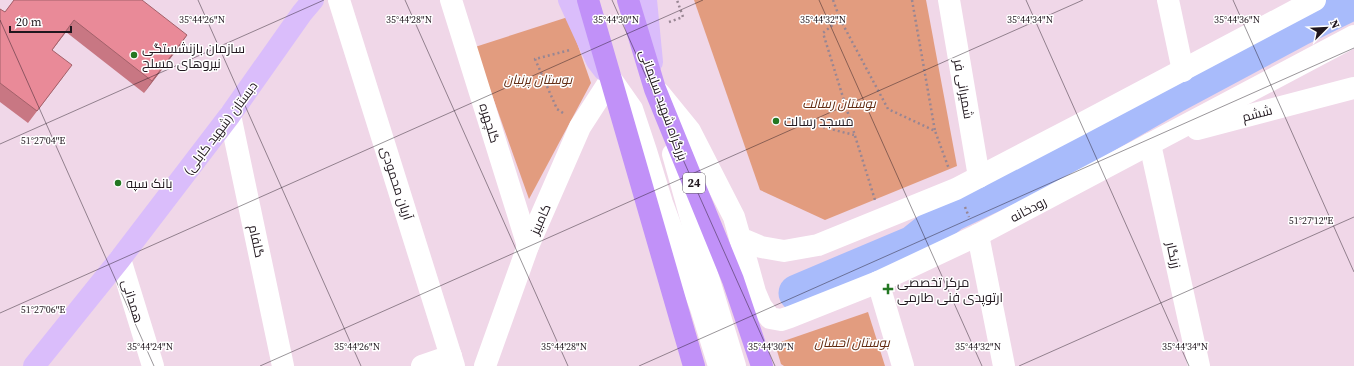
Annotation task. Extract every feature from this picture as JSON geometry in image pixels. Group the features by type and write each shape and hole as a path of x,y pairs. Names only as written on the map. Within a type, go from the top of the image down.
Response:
{"highway":[{"path":"588,0 694,366"},
{"name":"بزرگراه شهید سلیمانی","path":"628,0 655,89 733,280 762,366"}],"main road":[{"path":"569,0 597,61 611,79"},
{"path":"646,0 655,89"},
{"name":"دبستان (شهید کابلی)","path":"34,366 120,259 230,116 305,4"}],"street":[{"name":"آریان محمودی","path":"339,0 453,361"},
{"name":"گلچهره","path":"451,0 528,246"},
{"name":"شمیرانی فر","path":"949,0 979,177"},
{"path":"1168,0 1182,70"},
{"path":"740,238 761,246 784,251 818,245 956,189 1315,0"},
{"name":"رودخانه","path":"655,89 690,131 734,217 755,292 761,306 770,318 781,320 878,282 978,235 1354,36"},
{"path":"611,79 632,109 662,203 700,308 719,366"},
{"name":"کامبیز","path":"485,366 528,246 580,128 611,79"},
{"name":"ششم","path":"1155,141 1354,88"},
{"path":"655,89 701,254 735,366"},
{"name":"گلفام","path":"230,116 283,366"},
{"name":"زرنگار","path":"1155,141 1199,366"},
{"path":"978,235 1004,366"},
{"name":"همدانی","path":"120,259 153,366"},
{"path":"878,282 903,366"},
{"path":"422,366 453,361"}],"path":[{"path":"677,0 683,17"},
{"path":"833,0 840,19 888,109 936,131"},
{"path":"912,0 936,131 956,189 978,235"},
{"path":"840,19 823,33 881,220"},
{"path":"534,59 557,109"},
{"path":"799,120 855,136"}],"green space":[{"name":"بوستان رسالت","path":"694,0 926,0 957,166 825,220 760,190"},
{"name":"بوستان پرنیان","path":"568,17 591,83 529,199 475,47"},
{"name":"بوستان احسان","path":"868,312 885,366 784,366 781,364 775,344"}],"building":[{"name":"سازمان بازنشستگی نیروهای مسلح","path":"14,0 142,0 187,35 152,81 74,20 52,50 72,65 37,111 0,83 0,9 5,12"}],"waterway":[{"path":"797,293 913,244 952,213 1049,167 1174,95 1299,28 1354,1"}],"place":[{"name":"سازمان بازنشستگی نیروهای مسلح","path":"134,55"},
{"name":"مسجد رسالت","path":"776,121"},
{"name":"بانک سپه","path":"118,183"},
{"name":"مرکز تخصصی ارتوپدی فنی طارمی","path":"888,289"}]}
